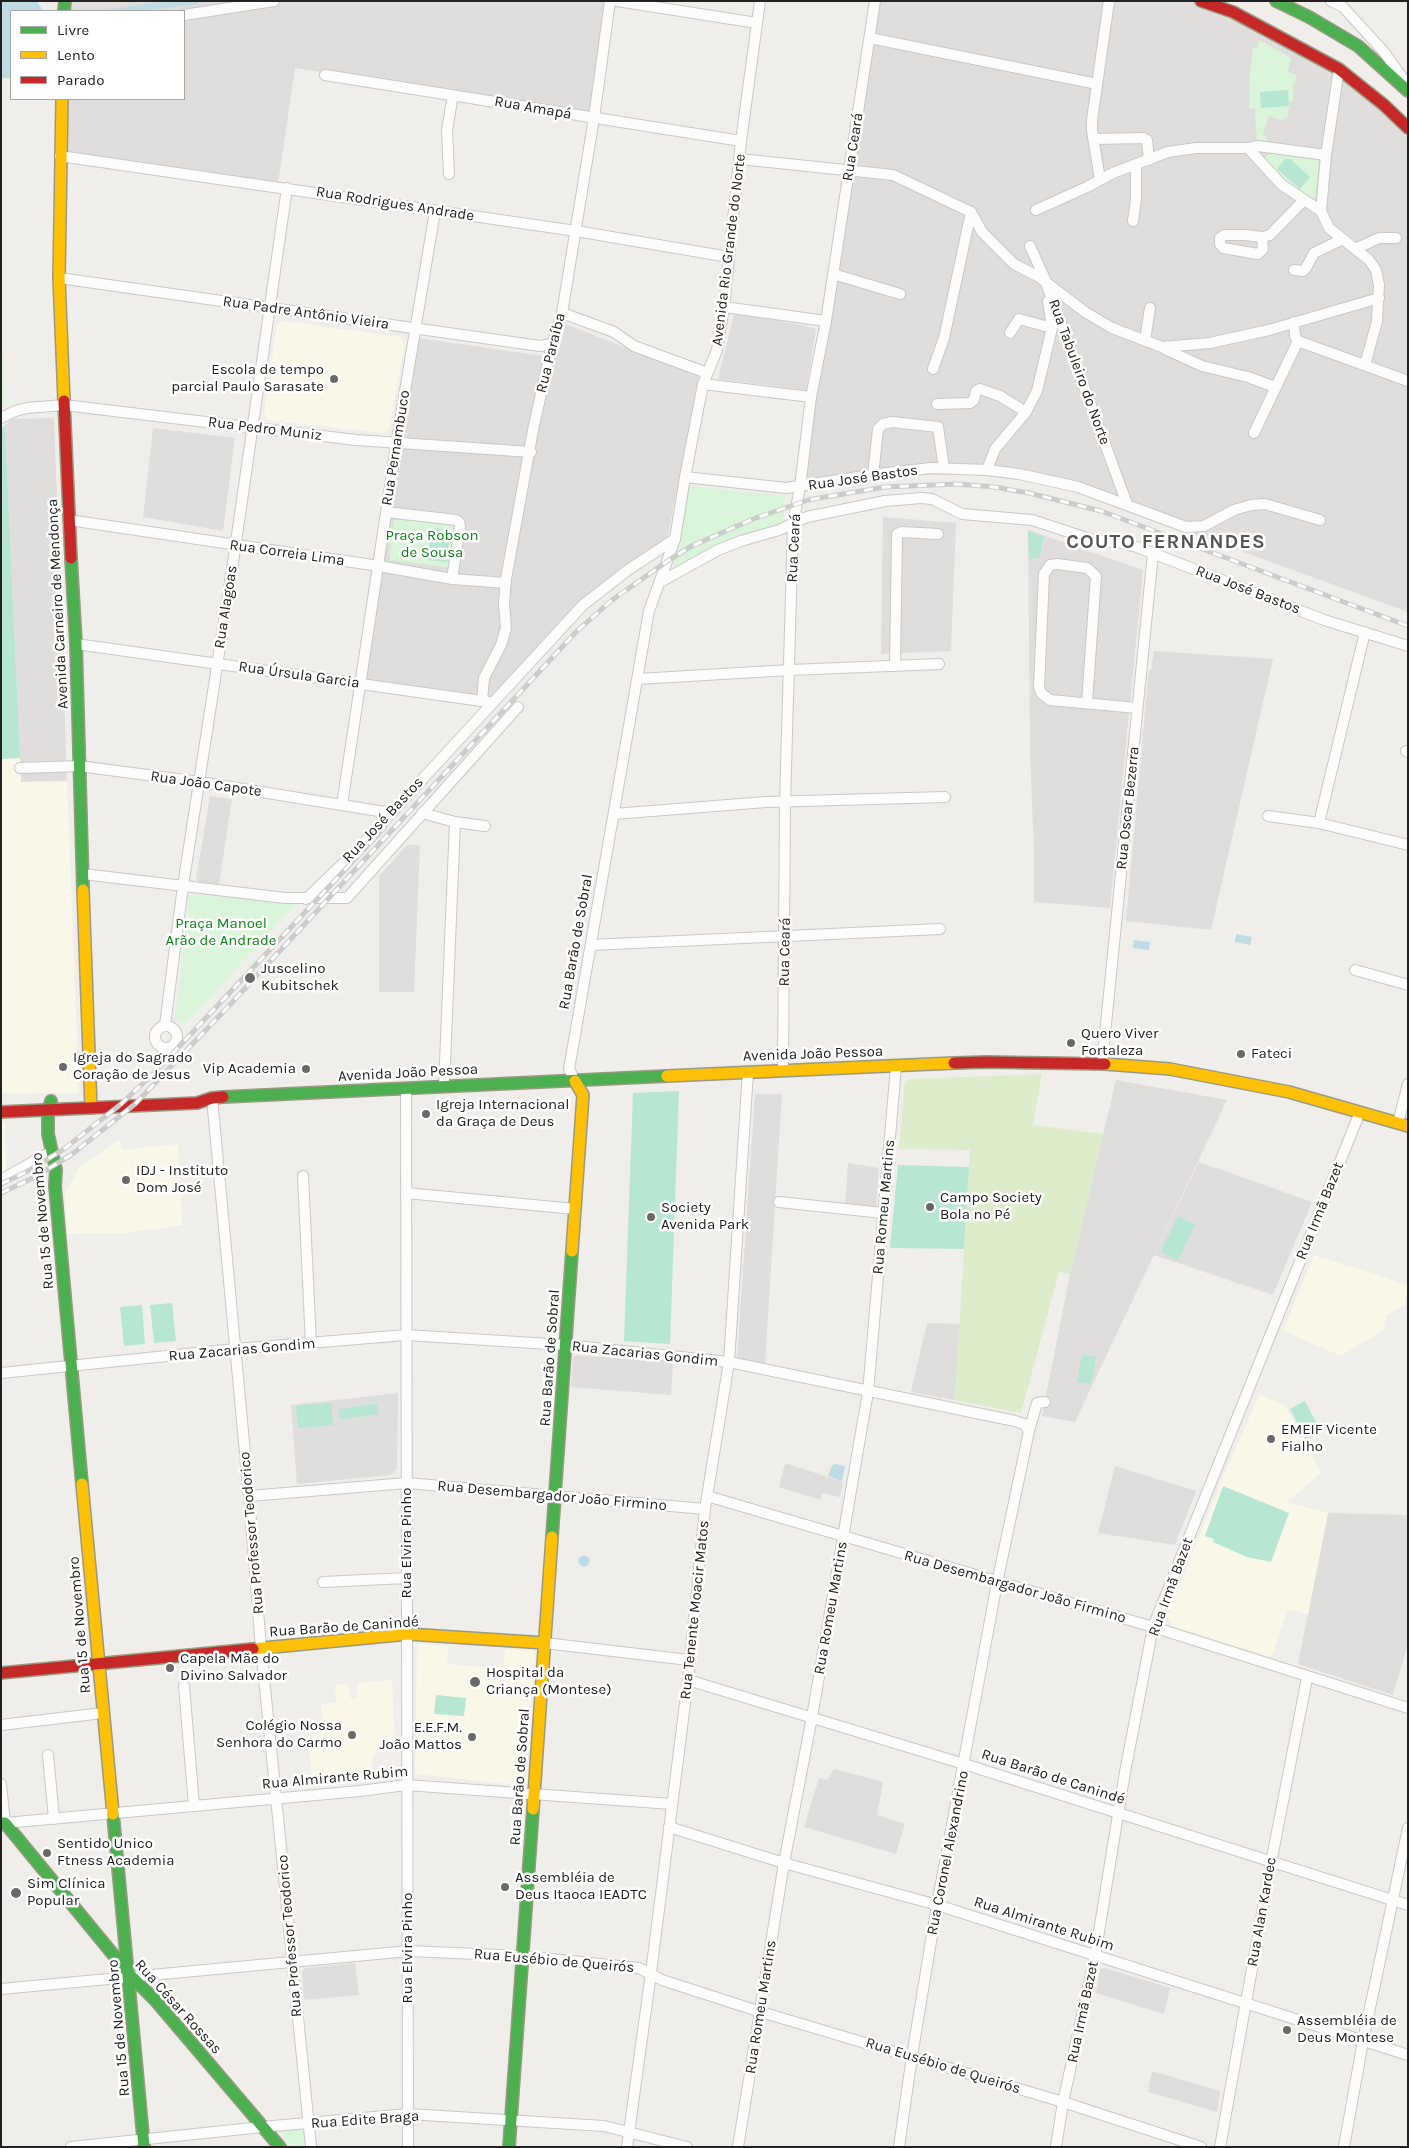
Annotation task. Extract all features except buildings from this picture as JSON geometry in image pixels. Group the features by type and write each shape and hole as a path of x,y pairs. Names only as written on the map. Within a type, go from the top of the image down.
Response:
{"main road":[{"path":"1201,1 1233,12 1339,69 1384,105 1408,128"},
{"path":"1276,1 1318,22 1358,46 1408,91"},
{"name":"Avenida Carneiro de Mendonça","path":"62,100 59,278 76,644 78,766 91,1103"},
{"name":"Avenida João Pessoa","path":"1,1112 91,1103 197,1103 212,1098 986,1062 1102,1064 1170,1069 1289,1092 1403,1124"},
{"name":"Rua Barão de Sobral","path":"509,2147 583,1095 575,1081"},
{"name":"Avenida João Pessoa","path":"1,1102 50,1106"},
{"name":"Rua 15 de Novembro","path":"50,1106 48,1134 56,1170 55,1186 71,1367 98,1664 130,1976 144,2144"},
{"name":"Rua Barão de Canindé","path":"1,1673 408,1634 545,1643"},
{"name":"Rua César Rossas","path":"3,1823 130,1976 155,2000 280,2147"}],"street":[{"path":"185,15 274,1"},
{"name":"Rua Paraíba","path":"487,702 484,678 501,646 506,628 504,603 506,583 531,452 533,430 552,344 562,313 594,118 610,1"},
{"path":"617,1 757,23"},
{"name":"Avenida Rio Grande do Norte","path":"660,582 675,539 684,477 703,384 717,350 724,307 741,141 760,1"},
{"name":"Rua Ceará","path":"783,1070 785,803 793,524 800,487 811,397 826,322 875,1"},
{"path":"1100,179 1092,120 1109,1"},
{"path":"1331,1 1343,4 1384,52 1408,85"},
{"path":"870,38 1097,84"},
{"path":"1320,212 1326,155 1339,69"},
{"name":"Rua Amapá","path":"325,76 741,141"},
{"path":"449,174 447,130 453,95"},
{"path":"1094,139 1143,138 1148,145 1149,160"},
{"path":"1036,210 1100,179 1168,152 1187,149 1266,147 1326,155"},
{"path":"1248,148 1276,180 1320,212 1329,228 1368,260 1376,270 1379,278 1376,329 1365,365"},
{"name":"Rua Rodrigues Andrade","path":"60,156 576,231 729,257"},
{"path":"740,159 893,175 971,212 982,232 1014,264 1034,274 1047,286"},
{"path":"1133,221 1136,199 1136,164"},
{"name":"Rua Alagoas","path":"165,1026 183,886 218,664 287,188"},
{"path":"1262,237 1263,249 1258,254 1224,248 1220,244 1220,238 1224,236 1245,235 1262,237 1270,235 1303,201"},
{"name":"Rua Pernambuco","path":"342,804 359,684 435,211"},
{"path":"933,369 944,338 971,212"},
{"path":"1355,249 1380,238 1396,238"},
{"path":"1294,270 1302,271 1306,268 1314,253 1343,239"},
{"path":"987,470 995,449 1026,412 1037,391 1052,328 1047,286 1030,246"},
{"path":"833,274 900,294"},
{"name":"Rua Padre Antônio Vieira","path":"59,278 540,346 552,344"},
{"name":"Rua Tabuleiro do Norte","path":"1047,286 1112,328 1145,340 1202,366 1248,377 1275,387"},
{"name":"Rua Tabuleiro do Norte","path":"1047,286 1127,504"},
{"path":"1162,348 1210,343 1268,330 1379,298"},
{"path":"724,307 826,322"},
{"path":"1145,340 1150,308"},
{"path":"562,313 614,332 634,346 707,373"},
{"path":"1010,333 1019,318 1052,328"},
{"path":"1294,322 1295,338 1298,341 1408,381"},
{"path":"1254,433 1298,341"},
{"path":"703,384 811,397"},
{"path":"937,404 970,403 974,400 976,391 980,389 1000,396 1026,412"},
{"name":"Rua Pedro Muniz","path":"1,418 15,411 28,408 64,405 397,443 531,452"},
{"path":"873,475 876,434 880,426 892,422 938,427 944,468"},
{"name":"Rua José Bastos","path":"684,477 786,488 873,475 944,468 987,470 1019,474 1078,487 1186,527 1204,526 1234,510 1251,505 1265,504 1320,520"},
{"name":"Rua José Bastos","path":"660,582 718,550 779,530 807,517 885,501 921,498 932,499 962,514 1032,520 1096,541 1117,542 1153,553 1324,620 1408,646"},
{"path":"386,512 456,520 459,522 452,579"},
{"name":"Rua Correia Lima","path":"69,520 379,566 452,579 506,583"},
{"path":"895,666 897,534 901,532 938,534"},
{"name":"Rua José Bastos","path":"306,898 360,847 487,702 583,605 628,570 675,539"},
{"name":"Rua Oscar Bezerra","path":"1102,1064 1138,708 1146,665 1153,553"},
{"path":"1087,702 1096,576 1087,568 1057,564 1050,565 1044,574 1039,687 1041,693 1050,700 1138,708"},
{"name":"Rua Barão de Sobral","path":"575,1081 569,1069 649,611 660,582"},
{"path":"1318,823 1365,632"},
{"name":"Rua Úrsula Garcia","path":"76,644 487,702"},
{"path":"638,679 939,664"},
{"name":"Rua José Bastos","path":"306,898 347,898 518,707"},
{"name":"Rua João Capote","path":"20,768 78,766 200,782 391,813"},
{"path":"614,814 766,802 785,803 945,797"},
{"path":"422,813 455,822 485,826"},
{"path":"1268,816 1318,823 1408,845"},
{"path":"444,1086 455,822"},
{"path":"83,874 291,899 306,898"},
{"path":"591,945 940,929"},
{"path":"1355,970 1408,985"},
{"name":"Rua Romeu Martins","path":"738,2147 784,1864 812,1717 868,1392 896,1067"},
{"name":"Rua Tenente Moacir Matos","path":"627,2147 688,1680 705,1509 729,1362 748,1072"},
{"path":"1403,1124 1408,1084"},
{"name":"Rua Elvira Pinho","path":"406,1088 408,2147"},
{"name":"Rua Professor Teodorico","path":"212,1098 249,1496 261,1648 278,1799 291,1963 311,2147"},
{"name":"Rua Irmã Bazet","path":"1056,2147 1063,2102 1095,1956 1153,1627 1360,1112"},
{"path":"1,1180 52,1151"},
{"path":"303,1176 311,1344"},
{"path":"406,1193 575,1209"},
{"path":"779,1202 883,1213"},
{"name":"Rua Zacarias Gondim","path":"1,1373 235,1349 406,1335 566,1345 729,1362 1015,1421 1024,1424 1029,1431"},
{"name":"Rua Coronel Alexandrino","path":"899,2147 912,2056 938,1905 997,1582 1029,1431 1037,1404 1045,1402"},
{"name":"Rua Desembargador João Firmino","path":"249,1496 407,1483 705,1509"},
{"name":"Rua Desembargador João Firmino","path":"707,1496 1153,1627 1307,1678 1408,1708"},
{"path":"323,1582 408,1578"},
{"name":"Rua Barão de Canindé","path":"545,1643 689,1660"},
{"name":"Rua Alan Kardec","path":"1220,2147 1270,1863 1307,1678"},
{"name":"Rua Barão de Canindé","path":"688,1680 964,1764 1270,1863 1408,1905"},
{"path":"184,1686 194,1806"},
{"path":"1,1725 103,1713"},
{"path":"48,1755 54,1819"},
{"path":"1,1784 3,1823"},
{"name":"Rua Almirante Rubim","path":"3,1823 278,1799 406,1785 672,1804"},
{"name":"Rua Almirante Rubim","path":"669,1827 784,1864 938,1905 1408,2055"},
{"path":"1344,2147 1363,2042 1408,1828"},
{"name":"Rua Eusébio de Queirós","path":"1,1989 409,1951 523,1956 639,1968 662,1980 761,2012 1063,2102 1201,2147"},
{"name":"Rua Edite Braga","path":"71,2147 144,2144 262,2127 408,2114 604,2126 687,2147"}],"shaded area":[{"path":"64,1 608,1 594,114 295,68 278,184 57,150 60,100 185,100 185,10 64,10"},
{"path":"873,1 1206,1 1263,24 1408,126 1408,612 1076,491 1026,480 960,474 879,477 801,493"},
{"path":"737,312 815,328 806,390 718,379 734,315"},
{"name":"Escola de tempo parcial Paulo Sarasate","path":"284,321 400,337 405,344 389,429 384,433 268,420 264,414 277,325"},
{"path":"565,324 699,376 665,551 599,598 560,634 491,708 435,691 358,679 418,338 543,356 561,344"},
{"path":"54,418 67,781 21,782 5,425 12,419"},
{"path":"153,428 235,438 223,531 143,517"},
{"path":"883,517 956,523 951,651 881,654"},
{"path":"1028,530 1143,570 1110,908 1034,902 1030,752"},
{"path":"1154,651 1273,659 1211,930 1126,921 1148,678"},
{"path":"20,758 21,782 67,781 79,1093 1,1093 1,759"},
{"path":"210,796 232,799 219,884 199,882 196,879"},
{"path":"407,845 420,845 414,992 379,992 379,876"},
{"path":"1116,1080 1227,1100 1075,1422 1042,1416 1070,1274"},
{"path":"755,1094 782,1094 765,1364 737,1359"},
{"path":"1,1121 5,1122 7,1171 1,1174"},
{"name":"IDJ - Instituto Dom José","path":"119,1139 122,1150 178,1144 182,1225 126,1233 67,1234 65,1192 80,1167"},
{"path":"1199,1162 1312,1202 1273,1295 1154,1255"},
{"path":"848,1163 879,1168 876,1208 845,1204"},
{"path":"1314,1255 1408,1285 1405,1305 1387,1315 1383,1330 1341,1356 1283,1331"},
{"path":"927,1323 960,1324 955,1400 911,1392"},
{"path":"576,1355 673,1362 671,1395 571,1387 573,1357"},
{"path":"398,1393 397,1468 391,1475 297,1484 291,1405"},
{"path":"1259,1395 1285,1405 1321,1473 1287,1502 1328,1513 1308,1615 1288,1609 1272,1657 1172,1626 1167,1617 1221,1482"},
{"path":"785,1463 843,1482 840,1497 822,1493 820,1500 779,1487"},
{"path":"1115,1466 1196,1491 1175,1545 1098,1533"},
{"path":"1328,1513 1408,1515 1408,1644 1393,1695 1298,1664"},
{"name":"E.E.F.M. João Mattos","path":"417,1644 448,1646 447,1664 503,1669 505,1649 535,1651 524,1786 415,1774"},
{"name":"Colégio Nossa Senhora do Carmo","path":"392,1680 395,1743 374,1754 368,1782 312,1786 308,1727 337,1725 337,1720 323,1722 321,1704 336,1703 335,1685 348,1684 350,1698 356,1699 357,1683"},
{"path":"834,1769 883,1782 877,1815 905,1824 896,1854 804,1827 819,1778 827,1780"},
{"path":"355,1963 359,1995 304,2000 302,1971 306,1968"},
{"path":"1105,1968 1170,1988 1164,2014 1096,1993 1100,1969"},
{"path":"1152,2071 1220,2091 1217,2112 1148,2092"}],"green space":[{"path":"1259,40 1291,58 1288,72 1297,75 1295,83 1293,83 1293,101 1290,101 1287,119 1284,118 1284,121 1269,116 1263,135 1267,137 1266,142 1257,141 1256,109 1249,108 1253,48 1257,48"},
{"path":"1288,90 1289,106 1261,108 1260,92"},
{"path":"1275,153 1311,157 1319,162 1315,200 1313,201 1283,182 1266,161 1266,156"},
{"path":"1285,159 1290,159 1310,177 1300,189 1277,169"},
{"path":"1,350 4,361 5,404 1,406"},
{"path":"5,425 20,758 1,759 1,430"},
{"path":"689,486 785,496 783,523 704,552 673,568"},
{"name":"Praça Robson de Sousa","path":"397,519 454,525 451,568 391,560 389,556 394,521"},
{"path":"431,528 450,530 447,562 428,560"},
{"path":"1028,531 1044,536 1039,558 1029,559"},
{"name":"Praça Manoel Arão de Andrade","path":"190,895 298,901 185,1025 175,1019"},
{"path":"1042,1074 1033,1125 1103,1134 1070,1274 1059,1272 1021,1413 955,1400 970,1150 899,1149 905,1083 909,1079"},
{"name":"Society Avenida Park","path":"679,1091 670,1344 624,1341 633,1093"},
{"name":"Campo Society Bola no Pé","path":"898,1165 969,1167 964,1249 890,1248"},
{"path":"1178,1216 1195,1225 1178,1260 1161,1252"},
{"path":"172,1303 176,1341 154,1343 150,1305"},
{"path":"142,1305 145,1344 124,1346 120,1307"},
{"path":"1082,1355 1096,1357 1091,1384 1077,1382"},
{"path":"1305,1401 1321,1432 1306,1440 1290,1409"},
{"path":"331,1403 333,1425 298,1428 296,1406"},
{"path":"377,1404 378,1414 340,1419 339,1409"},
{"path":"1223,1486 1289,1513 1271,1562 1247,1557 1213,1542 1214,1539 1205,1536"},
{"path":"436,1695 466,1698 464,1716 434,1714"},
{"path":"307,2129 309,2147 293,2147 280,2131"}],"water":[{"path":"1,1 37,1 42,10 10,10 10,78 1,78"},
{"path":"164,1 199,1 199,4 147,10 108,10"},
{"path":"1236,934 1252,937 1250,945 1235,942"},
{"path":"1134,940 1150,942 1149,950 1133,948"},
{"path":"835,1464 845,1466 842,1481 828,1476 832,1466"},
{"path":"584,1555 590,1561 584,1567 578,1561"}],"railway":[{"path":"1,1193 33,1178 71,1155 135,1104 225,1010 576,632 612,600 672,558 692,546 753,519 808,500 885,487 957,484 994,487 1029,493 1101,511 1408,626"},
{"path":"1,1184 28,1171 64,1149 121,1104 158,1069 385,827"}],"traffic: fast":[{"path":"64,10 65,1"},
{"path":"1276,1 1309,17 1358,46 1408,91"},
{"path":"71,558 76,644 83,890"},
{"path":"223,1097 667,1076"},
{"path":"51,1101 48,1111 48,1134 56,1170 55,1186 82,1484"},
{"path":"552,1537 572,1251"},
{"path":"509,2147 533,1809"},
{"path":"113,1814 144,2147"},
{"path":"1,1823 5,1823 130,1975 155,2000 280,2147"}],"traffic: slow":[{"path":"62,100 59,278 64,401"},
{"path":"83,890 91,1108"},
{"path":"667,1076 954,1063"},
{"path":"1105,1064 1170,1069 1289,1092 1408,1126"},
{"path":"572,1251 583,1095 575,1081"},
{"path":"82,1484 113,1814"},
{"path":"533,1809 552,1537"},
{"path":"253,1649 408,1634 545,1643"}],"traffic: jam":[{"path":"1201,1 1233,12 1339,69 1384,105 1408,128"},
{"path":"64,401 71,558"},
{"path":"954,1063 1105,1064"},
{"path":"1,1112 197,1103 223,1097"},
{"path":"1,1673 253,1649"}],"place":[{"name":"Escola de tempo parcial Paulo Sarasate","path":"334,379"},
{"name":"Juscelino Kubitschek","path":"250,978"},
{"name":"Quero Viver Fortaleza","path":"1071,1043"},
{"name":"Fateci","path":"1241,1054"},
{"name":"Igreja do Sagrado Coração de Jesus","path":"63,1067"},
{"name":"Vip Academia","path":"306,1069"},
{"name":"Igreja Internacional da Graça de Deus","path":"426,1114"},
{"name":"IDJ - Instituto Dom José","path":"126,1180"},
{"name":"Campo Society Bola no Pé","path":"930,1207"},
{"name":"Society Avenida Park","path":"651,1217"},
{"name":"EMEIF Vicente Fialho","path":"1271,1439"},
{"name":"Capela Mãe do Divino Salvador","path":"170,1668"},
{"name":"Hospital da Criança (Montese)","path":"475,1682"},
{"name":"Colégio Nossa Senhora do Carmo","path":"352,1735"},
{"name":"E.E.F.M. João Mattos","path":"472,1737"},
{"name":"Sentido Unico Ftness Academia","path":"47,1853"},
{"name":"Assembléia de Deus Itaoca IEADTC","path":"505,1887"},
{"name":"Sim Clínica Popular","path":"16,1893"},
{"name":"Assembléia de Deus Montese","path":"1287,2030"}],"district":[{"name":"COUTO FERNANDES","path":"1166,542"}]}
